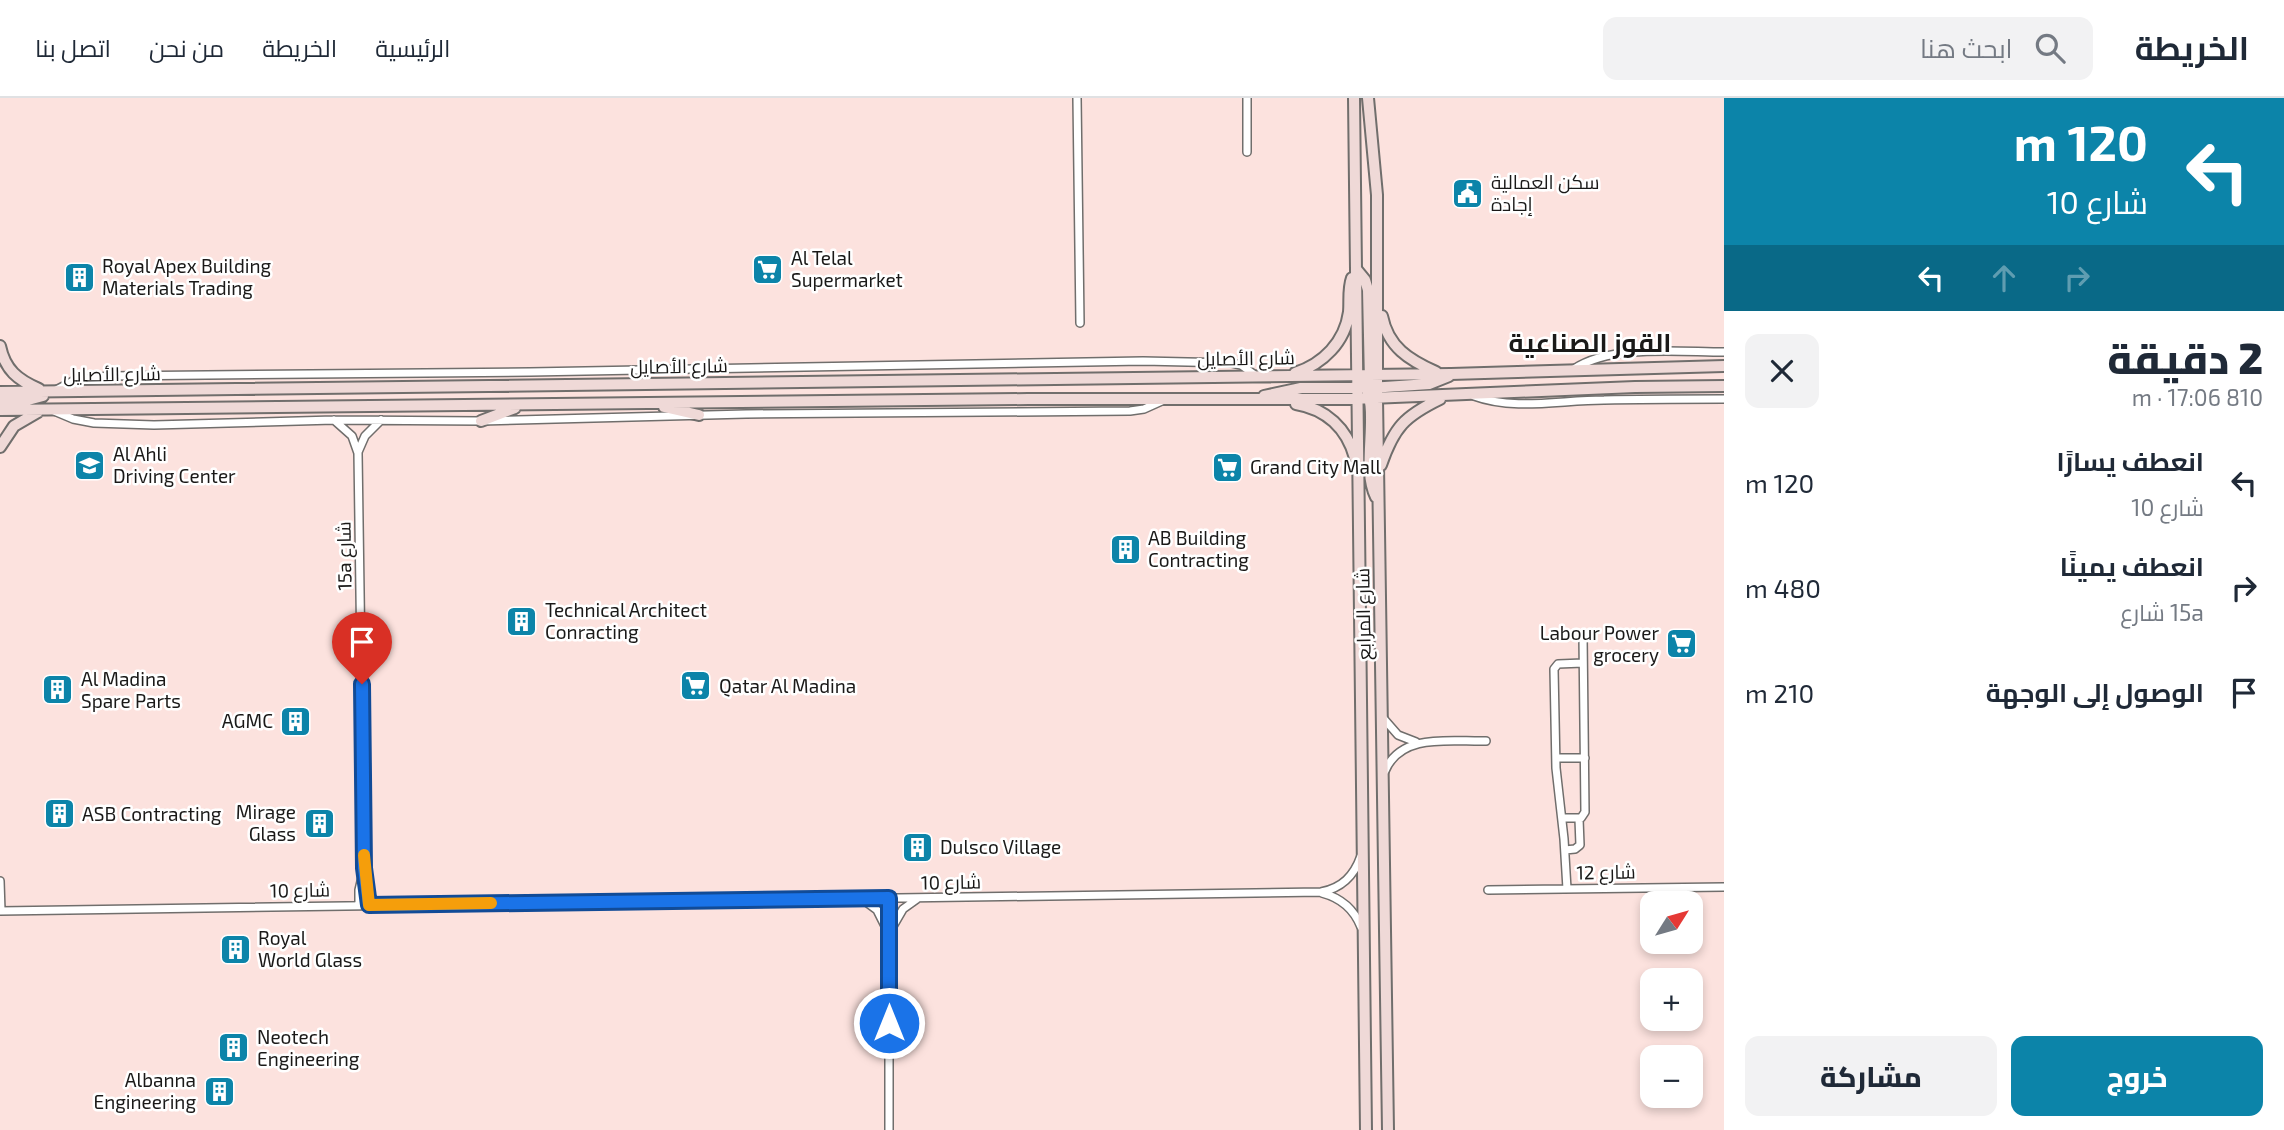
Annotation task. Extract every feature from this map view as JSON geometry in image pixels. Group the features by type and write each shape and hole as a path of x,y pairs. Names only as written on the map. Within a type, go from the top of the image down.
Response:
{"main road":[{"name":"شارع المرابع","path":"1353,98 1356,269 1379,501 1388,1130"},
{"name":"شارع المرابع","path":"1366,1130 1359,473 1378,298 1377,195 1368,98"},
{"path":"1287,374 1315,364 1339,340 1347,320 1350,286 1356,269"},
{"path":"1378,298 1385,328 1396,347 1413,361 1447,374"},
{"path":"0,346 5,363 14,375 48,392"},
{"name":"شارع الأصايل","path":"0,410 1255,400 1368,387 1447,374 1724,366"},
{"name":"شارع الأصايل","path":"0,392 1287,374 1444,397 1635,387 1724,386"},
{"path":"1368,387 1370,480 1379,501"},
{"path":"0,401 33,399 48,392"},
{"path":"1378,474 1389,443 1401,424 1413,413 1444,397"},
{"path":"1255,400 1307,406 1329,417 1341,428 1349,441 1359,473"},
{"path":"655,404 674,411 699,415"},
{"path":"481,421 521,405"},
{"path":"0,447 14,426 47,410"}],"street":[{"path":"1077,98 1080,323"},
{"path":"1247,98 1247,152"},
{"path":"1572,370 1602,356 1652,352 1724,352"},
{"path":"48,392 73,381 108,376 543,372 1015,363 1232,363 1241,365 1255,375"},
{"path":"1473,396 1493,402 1517,404 1724,399"},
{"path":"47,410 84,421 134,425 334,419 481,421 699,415 1130,411 1144,409 1165,399"},
{"path":"334,419 352,436 358,453"},
{"path":"358,453 365,436 382,419"},
{"name":"15a شارع","path":"358,453 364,868 369,905"},
{"path":"1562,818 1583,817 1585,812 1583,636"},
{"path":"1567,889 1556,758 1554,667 1558,664 1583,663"},
{"path":"1382,717 1398,735 1420,743"},
{"path":"1383,778 1388,764 1397,752 1420,743 1486,741"},
{"path":"1556,758 1585,758"},
{"path":"1565,850 1575,849 1580,845 1579,818"},
{"name":"شارع 10","path":"1,911 1314,892 1333,889 1344,883 1355,869 1361,853"},
{"name":"15a شارع","path":"359,905 364,868"},
{"path":"0,881 1,911"},
{"name":"شارع 12","path":"1488,890 1724,887"},
{"name":"شارع 10","path":"1314,892 1328,895 1347,905 1356,915 1363,930"},
{"path":"889,898 890,1130"},
{"path":"889,936 899,914 918,898"},
{"path":"862,899 877,910 889,936"}],"shaded area":[{"path":"0,98 1724,98 1724,1130 0,1130"}],"slow traffic":[{"path":"364,855 369,905 491,903"}],"place":[{"name":"سكن العمالية إجادة","path":"1468,193"},
{"name":"Al Telal Supermarket","path":"768,269"},
{"name":"Royal Apex Building Materials Trading","path":"79,277"},
{"name":"Al Ahli Driving Center","path":"90,465"},
{"name":"Grand City Mall","path":"1227,467"},
{"name":"AB Building Contracting","path":"1125,549"},
{"name":"Technical Architect Conracting","path":"522,621"},
{"name":"Labour Power grocery","path":"1682,644"},
{"name":"Qatar Al Madina","path":"696,686"},
{"name":"Al Madina Spare Parts","path":"58,690"},
{"name":"AGMC","path":"296,721"},
{"name":"ASB Contracting","path":"59,814"},
{"name":"Mirage Glass","path":"319,823"},
{"name":"Dulsco Village","path":"917,847"},
{"name":"Royal World Glass","path":"235,949"},
{"name":"Neotech Engineering","path":"234,1048"},
{"name":"Albanna Engineering","path":"219,1091"}],"district":[{"name":"القوز الصناعية","path":"1590,343"}],"route":[{"path":"362,684 364,868 369,905 889,898 889,1023"}]}
